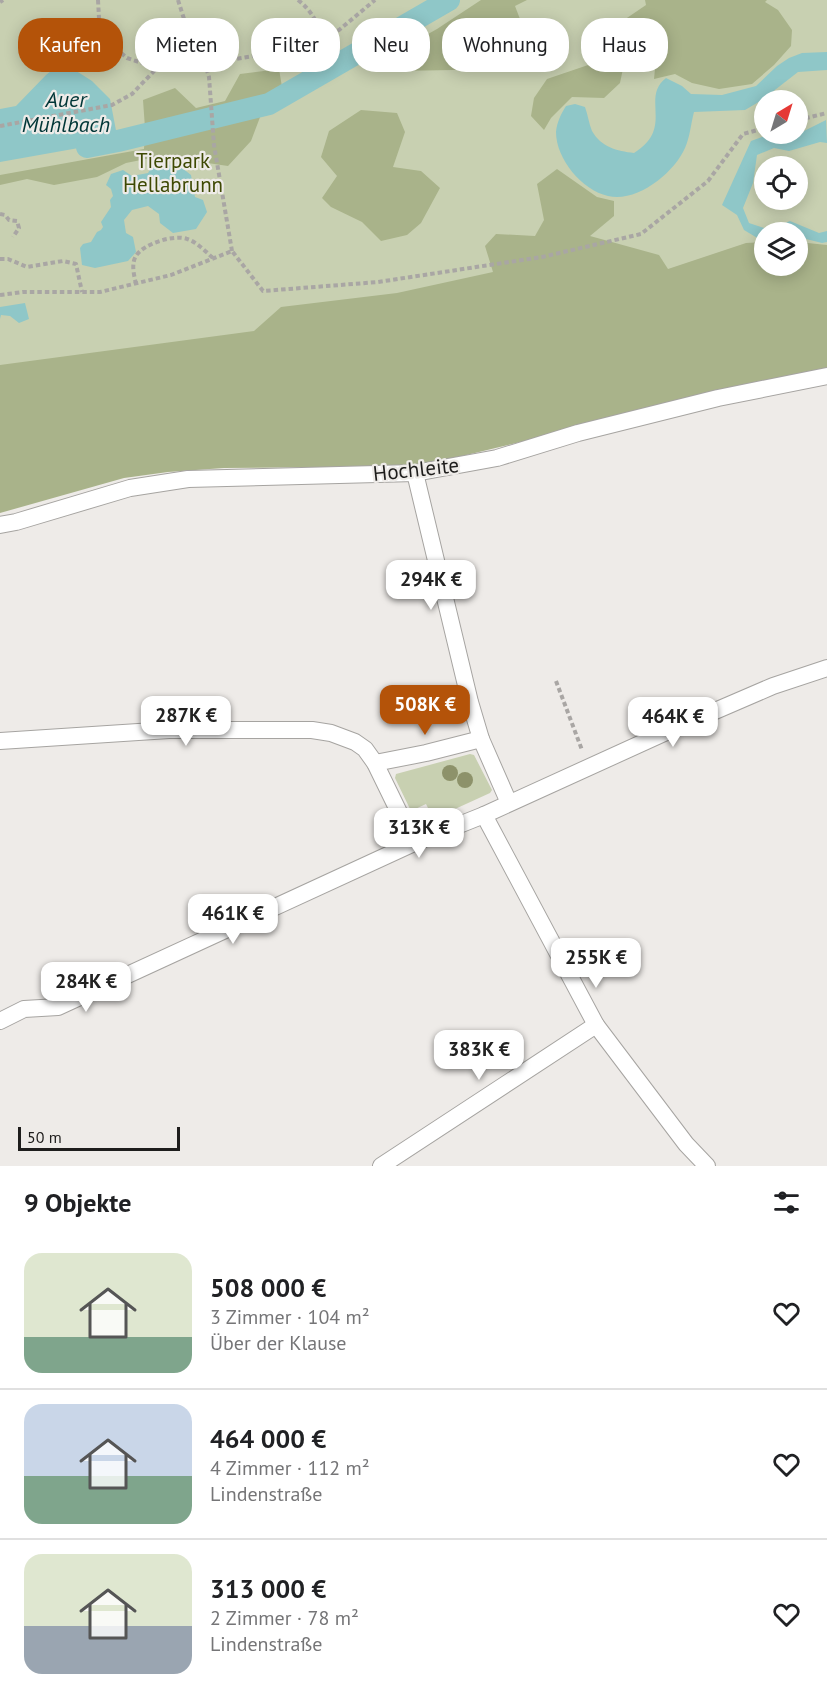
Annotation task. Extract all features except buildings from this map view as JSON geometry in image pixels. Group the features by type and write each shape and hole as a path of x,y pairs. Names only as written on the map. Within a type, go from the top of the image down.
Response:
{"street":[{"name":"Hochleite","path":"0,525 130,488 188,479 415,473 497,458 578,433 718,398 827,376"},
{"path":"415,473 470,702 481,739 509,803"},
{"path":"0,1021 24,1009 58,1007 414,843 484,815 773,686 827,668"},
{"path":"0,741 169,730 312,730 331,734 355,742 365,749 375,763 414,843"},
{"path":"375,763 481,739"},
{"path":"484,815 596,1025 686,1144 707,1166"},
{"path":"381,1166 596,1025"}],"path":[{"path":"98,0 99,18 106,36 127,58 135,61"},
{"path":"178,0 184,18"},
{"path":"298,0 307,6 314,18"},
{"path":"340,29 375,0"},
{"path":"0,126 112,105 132,94 153,72"},
{"path":"207,72 214,145 232,251 263,291 378,282 542,257 641,234 708,181 743,134 754,131"},
{"path":"808,118 827,113"},
{"path":"0,214 5,215 9,220 17,221 19,228 13,237"},
{"path":"136,284 133,269 135,258 140,251 155,242 186,238 214,259"},
{"path":"0,295 23,292 100,292 171,275 232,251"},
{"path":"0,259 8,256 27,267 63,261 76,264 82,292"},
{"path":"556,681 589,768"}],"green space":[{"name":"Tierpark Hellabrunn","path":"0,0 827,0 827,265 808,267 808,222 754,222 754,274 0,366"},
{"path":"481,0 527,0 515,6 520,18 454,18"},
{"path":"645,0 767,0 765,2 778,10 792,30 791,46 752,84 719,89 692,83 675,74 654,79 655,72 668,72 668,18 627,18 646,5"},
{"path":"442,26 442,70 430,70 430,33"},
{"path":"581,67 581,72 622,72 620,83 604,98 572,97 551,118 544,130 531,116 534,98 547,79"},
{"path":"280,72 282,87 262,112 251,141 228,166 156,157 126,163 97,177 54,185 27,179 0,185 0,175 144,149 143,100 175,88 196,108 225,101 240,74"},
{"path":"361,110 397,113 405,132 393,167 421,171 440,188 421,223 407,235 381,241 362,222 331,207 322,198 337,176 321,157 329,131"},
{"path":"557,169 597,197 614,201 614,216 590,236 659,255 668,269 746,243 754,243 754,276 808,276 808,243 827,245 827,368 421,466 224,468 168,472 124,478 0,513 0,365 254,331 281,307 397,293 493,272 485,246 496,234 535,236 544,220 537,184"},
{"path":"470,754 474,755 492,790 490,793 420,825 415,819 430,812 426,804 411,811 395,778 396,774"}],"water":[{"path":"827,52 827,70 798,72 775,90 754,90 754,105 745,110 694,112 687,144 680,158 653,184 631,195 619,197 598,193 572,172 560,153 556,132 566,106 575,104 585,107 592,131 600,141 616,149 634,153 653,134 656,95 659,86 666,78 682,86 691,94 722,95 756,86 777,66 802,53"},
{"name":"Auer Mühlbach","path":"50,72 78,72 92,81 110,99 118,141 0,162 0,109 16,106"},
{"path":"826,120 827,143 820,142 789,151 774,148 754,156 753,183 743,208 749,223 754,225 754,236 744,230 737,215 722,205 751,141 754,140 754,144 808,144 808,129"},
{"path":"177,164 191,175 195,197 203,200 207,212 196,229 173,233 160,223 159,214 148,206 132,210 124,220 126,233 133,237 136,252 128,261 95,268 82,265 80,248 83,244 91,242 101,230 103,227 101,222 111,207 110,200 113,196 111,189 106,185 111,174 123,170 132,176 148,173 151,168"},
{"path":"808,228 819,233 827,231 827,242 808,240"},
{"path":"25,303 29,319 19,323 10,316 1,315 0,319 0,307"}],"waterway":[{"name":"Auer Mühlbach","path":"87,147 269,104 449,0"}]}
